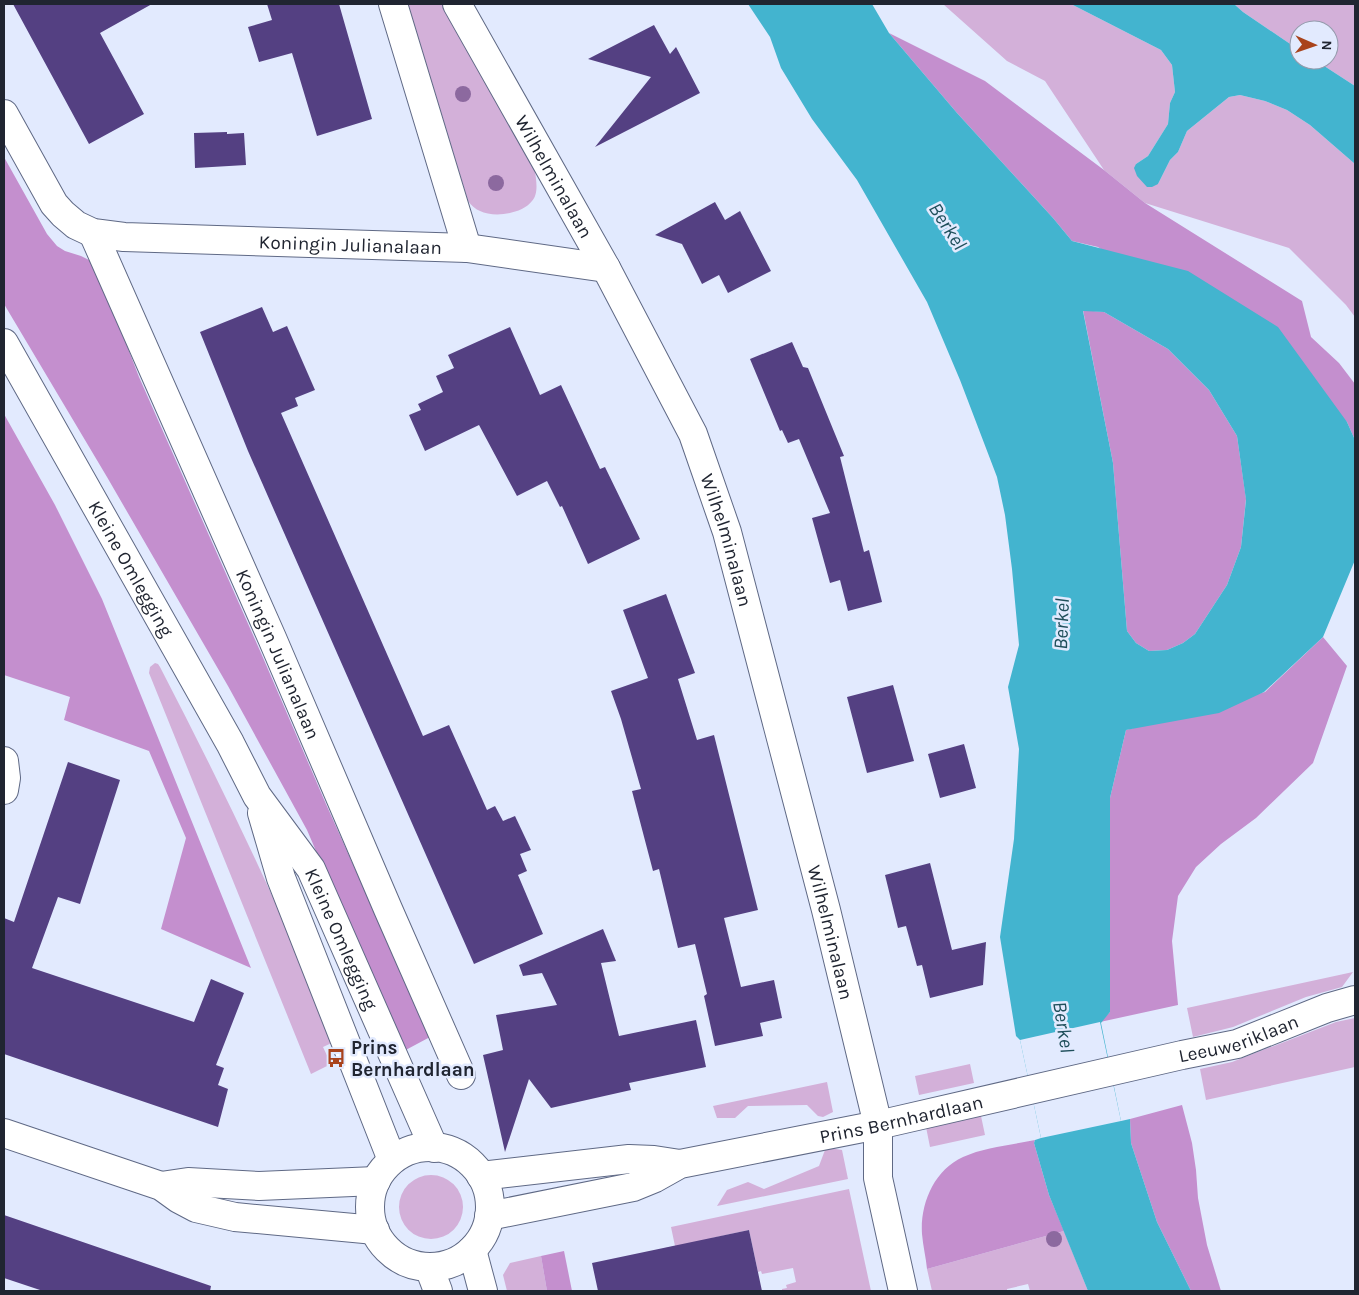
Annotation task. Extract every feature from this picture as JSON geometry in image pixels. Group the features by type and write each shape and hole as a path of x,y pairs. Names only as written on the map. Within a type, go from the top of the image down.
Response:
{"street":[{"path":"393,4 467,248"},
{"name":"Wilhelminalaan","path":"457,4 606,268 693,434 727,532 826,910 878,1125 878,1178 903,1291"},
{"name":"Koningin Julianalaan","path":"4,114 54,204 76,225 93,233 124,237 467,248 606,268"},
{"name":"Koningin Julianalaan","path":"93,233 272,638 461,1075"},
{"name":"Kleine Omlegging","path":"4,343 230,742 257,796 311,869 434,1148"},
{"path":"4,761 6,778 4,790"},
{"name":"Kleine Omlegging","path":"257,796 281,878 392,1160"},
{"name":"Leeuweriklaan","path":"1120,1069 1237,1044 1327,1008 1355,1000"},
{"name":"Prins Bernhardlaan","path":"489,1216 633,1187 655,1178 680,1164 878,1125 1120,1069"},
{"path":"4,1133 160,1186 196,1208 235,1217 374,1230"},
{"path":"434,1148 454,1152 466,1160 480,1176 484,1182 488,1197 489,1216 483,1234 472,1250 456,1261 441,1266 433,1279 397,1257 384,1245 374,1230 370,1213 371,1197 376,1182 392,1160 413,1150 434,1148"},
{"name":"Prins Bernhardlaan","path":"480,1176 629,1159 680,1164"},
{"path":"160,1186 188,1182 258,1186 376,1182"},
{"path":"472,1250 483,1291"}],"shaded area":[{"path":"408,4 446,4 535,171 536,194 532,201 522,209 500,214 486,213 473,207 468,201"},
{"path":"943,4 1071,4 1161,50 1172,65 1175,92 1170,103 1168,124 1148,156 1136,164 1158,184 1170,160 1178,152 1187,131 1229,97 1240,95 1265,101 1287,110 1310,125 1355,164 1355,317 1346,305 1289,248 1145,203 1104,170 1045,81 1007,61"},
{"path":"1234,4 1355,4 1355,86 1330,70 1339,70 1339,20 1289,20 1289,43"},
{"path":"889,33 985,81 1145,203 1302,301 1311,337 1339,363 1355,384 1355,440 1347,422 1098,247 1072,241 957,113"},
{"path":"4,157 47,234 57,246 65,251 89,260 109,299 139,377 430,1037 402,1052 307,830 228,686 4,304"},
{"path":"1083,310 1104,312 1168,349 1209,390 1237,436 1246,499 1241,547 1227,585 1195,634 1183,643 1167,650 1149,651 1136,643 1127,631 1113,463"},
{"path":"4,414 55,505 102,599 251,968 161,929 186,838 149,751 64,720 70,697 4,675"},
{"path":"1323,637 1347,666 1313,763 1256,818 1221,844 1196,867 1178,896 1172,941 1178,1005 1100,1022 1110,1012 1110,798 1126,730 1265,692"},
{"path":"155,663 160,667 230,806 274,899 336,1041 323,1047 331,1064 311,1074 149,673 150,667"},
{"path":"1353,972 1342,987 1306,997 1233,1027 1193,1037 1187,1008"},
{"path":"1355,1018 1355,1067 1206,1100 1200,1069 1232,1062 1336,1022"},
{"path":"970,1064 974,1083 919,1095 915,1076"},
{"path":"827,1082 833,1112 823,1117 818,1116 807,1105 748,1106 735,1118 717,1118 713,1106"},
{"path":"1182,1105 1192,1143 1198,1198 1207,1245 1221,1291 1191,1291 1157,1222 1131,1143 1130,1119"},
{"path":"981,1116 985,1135 930,1147 926,1127"},
{"path":"1035,1140 1034,1143 1049,1195 1064,1231 927,1269 922,1234 923,1211 931,1189 944,1170 971,1154"},
{"path":"830,1148 842,1150 848,1179 717,1206 727,1190 748,1182 764,1189 819,1166 825,1150"},
{"path":"431,1175 449,1180 454,1184 458,1189 463,1207 458,1225 454,1230 449,1234 431,1239 413,1234 408,1230 404,1225 399,1207 404,1189 408,1184 413,1180"},
{"path":"849,1189 871,1291 782,1291 782,1289 787,1288 786,1285 796,1282 793,1268 762,1274 761,1271 758,1272 749,1230 712,1238 700,1263 706,1291 674,1291 665,1248 675,1246 671,1227"},
{"path":"1064,1231 1088,1291 1030,1291 1028,1284 1007,1289 1007,1291 932,1291 927,1269"},
{"path":"564,1251 572,1291 547,1291 541,1256"},
{"path":"541,1256 547,1291 507,1291 503,1275 510,1263"}],"water":[{"name":"Berkel","path":"748,4 872,4 889,33 957,113 1072,241 1188,271 1278,327 1347,422 1355,440 1355,560 1323,637 1264,692 1219,713 1126,730 1110,798 1110,1012 1101,1023 1121,1121 1130,1119 1131,1143 1157,1222 1191,1291 1088,1291 1049,1195 1034,1143 1035,1140 1041,1138 1020,1040 1016,1036 1000,937 1014,839 1019,749 1008,687 1019,645 1005,515 997,477 960,380 927,302 857,180 812,119 781,68 770,37","holes":["1083,311 1104,312 1168,349 1209,390 1237,436 1246,500 1241,547 1227,585 1195,634 1183,643 1167,650 1149,651 1136,643 1127,631 1113,463"]},
{"path":"1071,4 1234,4 1289,43 1289,70 1330,70 1355,86 1355,164 1310,125 1287,110 1265,101 1240,95 1229,97 1187,131 1178,152 1170,160 1158,184 1147,187 1137,176 1134,168 1136,164 1148,156 1168,124 1170,103 1175,92 1172,65 1161,50"}],"pier":[{"path":"1100,1022 1121,1121 1041,1138 1020,1040"}],"building":[{"path":"13,4 152,4 100,33 144,114 89,144"},
{"path":"267,4 339,4 372,119 317,136 292,53 259,62 248,27 272,20"},
{"path":"654,25 670,54 676,47 700,93 595,147 651,77 588,59"},
{"path":"227,132 227,134 244,133 246,165 195,168 194,133"},
{"path":"715,202 725,220 740,211 771,271 728,293 719,275 702,284 682,244 655,235"},
{"path":"262,307 273,332 287,326 315,390 295,398 298,406 281,413 423,736 449,725 487,810 495,806 503,821 515,816 531,850 520,854 527,871 518,875 543,934 474,964 248,451 200,332"},
{"path":"510,327 540,395 561,385 600,469 605,467 640,539 588,564 562,506 560,507 547,481 517,496 479,425 425,451 409,415 421,410 418,404 443,392 436,376 454,368 448,355"},
{"path":"792,342 803,367 808,368 844,456 840,457 864,552 869,550 882,602 848,611 840,580 830,583 812,518 830,513 799,439 788,443 782,430 780,431 750,359"},
{"path":"666,594 695,673 678,679 697,740 714,735 758,910 724,918 741,987 774,980 782,1018 760,1023 763,1036 715,1046 704,996 707,994 695,944 678,948 659,869 653,871 632,791 641,789 611,691 648,678 623,610"},
{"path":"893,685 914,761 867,773 847,697"},
{"path":"964,744 976,788 940,798 928,754"},
{"path":"68,762 120,780 80,904 58,897 32,968 194,1022 211,979 244,993 216,1065 224,1068 218,1085 228,1089 218,1127 4,1054 4,918 14,922"},
{"path":"930,863 952,950 986,942 983,985 930,998 922,965 917,966 906,926 898,928 885,875"},
{"path":"603,929 616,961 601,963 619,1036 696,1020 706,1067 629,1083 631,1090 551,1108 529,1079 505,1152 483,1055 503,1050 496,1015 557,1005 542,973 523,976 519,965"},
{"path":"4,1215 211,1286 210,1291 43,1291 4,1278"},
{"path":"749,1230 762,1291 598,1291 592,1263"}],"place":[{"name":"Prins Bernhardlaan","path":"336,1058"}]}
